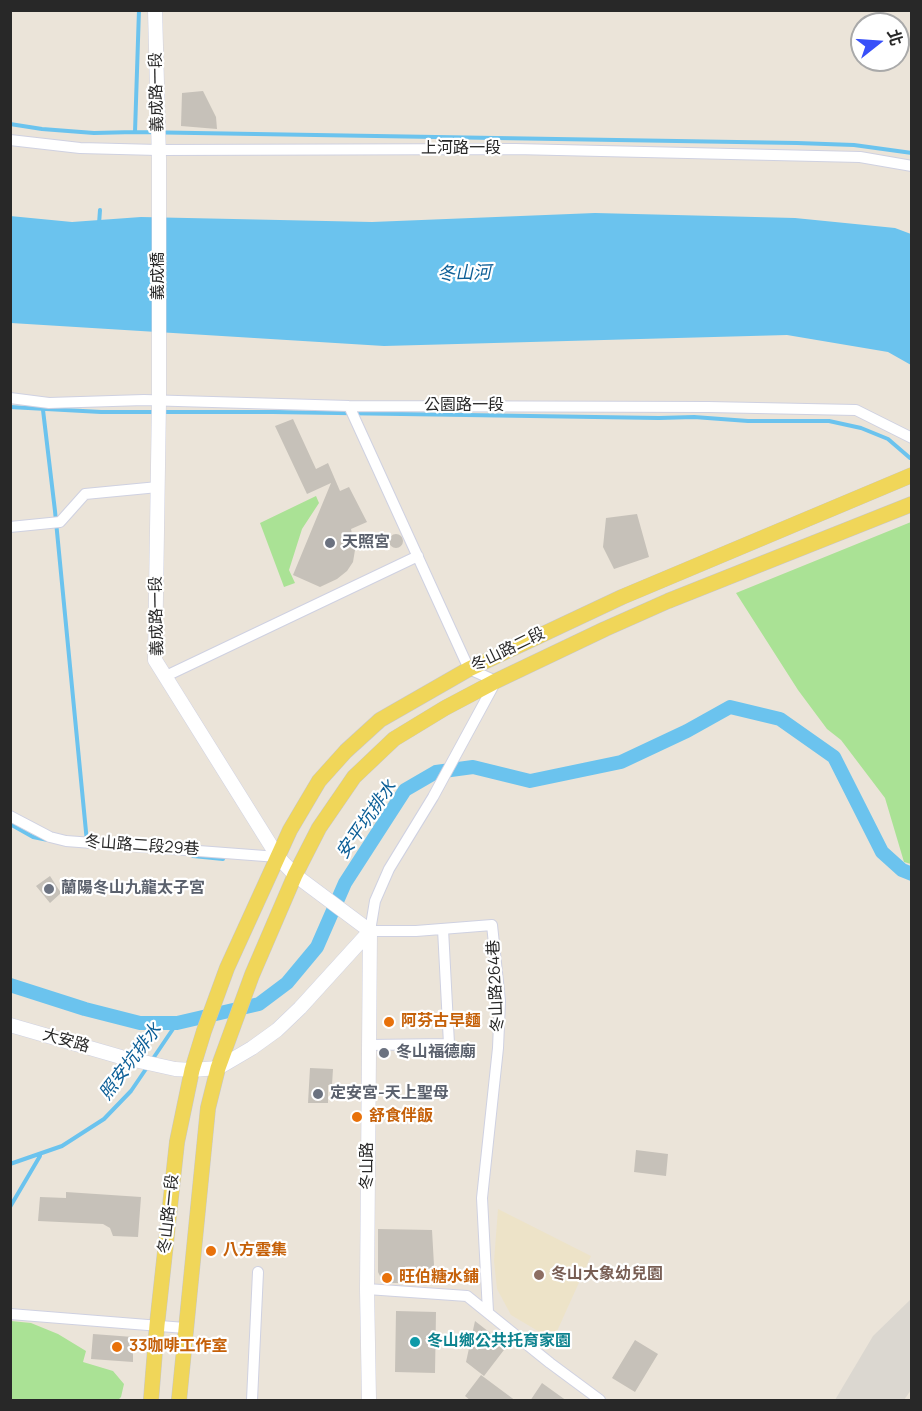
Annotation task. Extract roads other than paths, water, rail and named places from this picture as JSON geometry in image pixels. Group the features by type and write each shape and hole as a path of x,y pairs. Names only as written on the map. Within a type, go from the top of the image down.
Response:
{"main road":[{"name":"冬山路二段","path":"204,1031 227,968 278,857 319,781 346,751 380,720 469,669 547,631 660,580 912,476"},
{"name":"冬山路二段","path":"230,1032 295,875 319,828 354,777 394,739 496,681 604,628 912,504"},
{"name":"冬山路一段","path":"151,1401 177,1142 192,1070 204,1031"},
{"name":"冬山路一段","path":"179,1401 208,1108 230,1032"}],"street":[{"name":"義成路一段","path":"155,10 158,174"},
{"name":"上河路一段","path":"10,140 80,148 158,150 515,149 860,157 912,166"},
{"name":"義成橋","path":"158,174 159,378"},
{"name":"義成路一段","path":"159,378 155,660 278,857"},
{"name":"公園路一段","path":"10,398 49,403 144,400 349,406 696,406 856,410 912,438"},
{"path":"349,406 469,669 496,681"},
{"path":"10,527 60,522 85,494 158,487"},
{"path":"166,676 418,556"},
{"name":"冬山路","path":"369,1401 367,1290 370,931 375,901 389,869 433,797 496,681"},
{"name":"冬山路二段29巷","path":"10,816 50,837 66,841 278,857"},
{"path":"218,1068 277,1030 370,931 295,875 278,857"},
{"name":"冬山路264巷","path":"370,931 492,925 500,1001 498,1048 482,1198 488,1312"},
{"path":"369,1045 449,1044 443,929"},
{"name":"大安路","path":"10,1025 121,1057 175,1069 218,1068"},
{"path":"252,1401 258,1272"},
{"path":"367,1290 467,1296 600,1401"},
{"path":"10,1314 185,1328"}],"water":[{"name":"冬山河","path":"595,213 795,218 895,228 911,234 911,365 888,352 787,335 384,346 11,323 10,216 72,222 141,217 372,222"}],"waterway":[{"path":"135,132 139,10"},
{"path":"10,124 94,133 797,143 854,145 912,153"},
{"path":"99,224 100,210"},
{"path":"10,407 101,412 694,417 748,421 829,421 861,428 888,439 910,458"},
{"path":"43,410 87,842"},
{"name":"安平坑排水","path":"10,985 85,1009 140,1023 177,1023 259,1004 287,983 317,947 345,883 405,790 436,772 473,767 530,781 621,762 687,731 730,707 780,719 834,757 882,852 902,870 912,874"},
{"path":"10,824 33,837 48,840"},
{"path":"193,856 223,859"},
{"name":"照安坑排水","path":"152,1060 177,1023"},
{"name":"照安坑排水","path":"10,1164 62,1146 104,1119 131,1091 148,1066"},
{"path":"10,1207 40,1156"}],"place":[{"name":"天照宮","path":"330,543"},
{"name":"蘭陽冬山九龍太子宮","path":"49,889"},
{"name":"阿芬古早麵","path":"389,1022"},
{"name":"冬山福德廟","path":"384,1053"},
{"name":"定安宮-天上聖母","path":"318,1094"},
{"name":"舒食伴飯","path":"357,1117"},
{"name":"八方雲集","path":"211,1251"},
{"name":"冬山大象幼兒園","path":"539,1275"},
{"name":"旺伯糖水鋪","path":"387,1278"},
{"name":"冬山鄉公共托育家園","path":"415,1342"},
{"name":"33咖啡工作室","path":"117,1347"}]}
